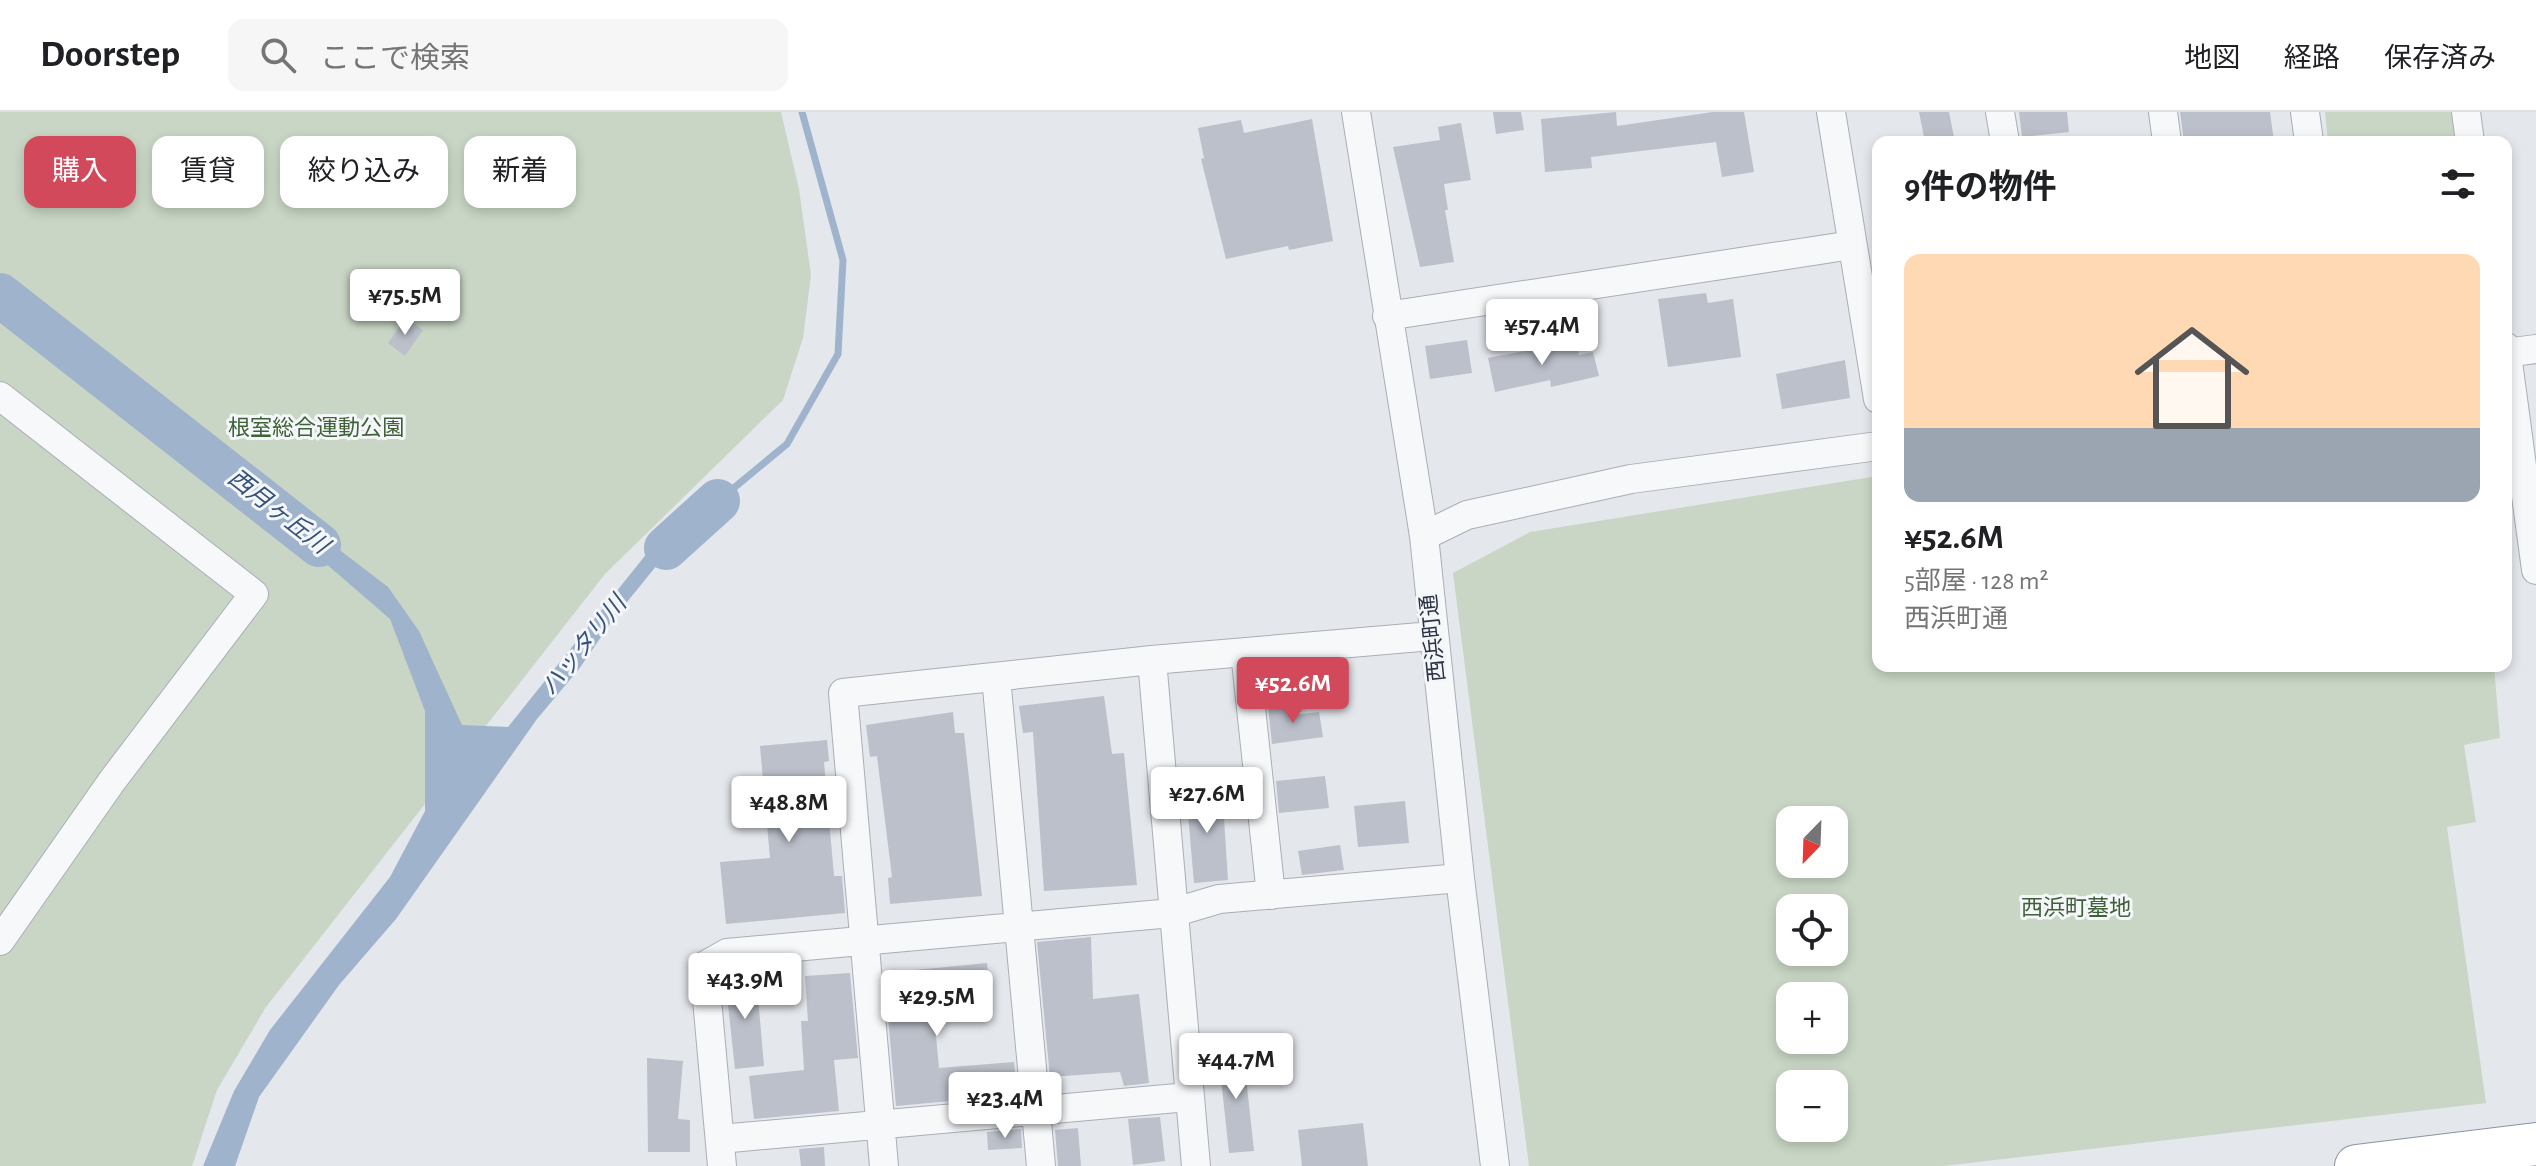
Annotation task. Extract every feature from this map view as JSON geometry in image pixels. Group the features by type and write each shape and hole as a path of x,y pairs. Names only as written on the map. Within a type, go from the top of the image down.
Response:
{"highway":[{"path":"2356,1166 2536,1144"}],"street":[{"name":"西浜町通","path":"1356,112 1424,536 1432,636 1495,1166"},
{"path":"1831,112 1872,363"},
{"path":"2000,112 2004,136"},
{"path":"2163,112 2166,136"},
{"path":"2305,112 2308,136"},
{"path":"2466,112 2469,136"},
{"path":"1387,316 1852,245"},
{"path":"2512,351 2536,349"},
{"path":"2512,395 2536,570"},
{"path":"0,396 254,594 112,781 0,941"},
{"path":"1424,536 1467,515 1631,479 1872,447"},
{"path":"884,1166 843,693 1152,660 1432,636"},
{"path":"1245,652 1271,895"},
{"path":"1152,660 1196,1166"},
{"path":"996,677 1041,1166"},
{"path":"1188,1097 880,1126 721,1152 704,966 727,953 1172,913 1219,899 1460,878"}],"green space":[{"name":"根室総合運動公園","path":"0,112 781,112 799,189 811,275 803,338 783,400 605,574 266,1007 217,1090 192,1166 0,1166"},
{"path":"2325,112 2456,112 2459,136 2327,136"},
{"name":"西浜町墓地","path":"1872,477 1872,672 2494,672 2500,738 2464,745 2476,822 2447,827 2486,1103 1943,1166 1529,1166 1453,573 1530,532"}],"water":[{"path":"708,503 714,514 662,559 614,618 579,669 537,719 396,919 339,985 259,1097 235,1166 203,1166 234,1091 270,1030 390,877 425,811 425,711 390,619 258,505 294,515 388,587 419,631 462,725 508,727 648,552"}],"building":[{"path":"1493,112 1521,112 1524,130 1496,134"},
{"path":"1616,112 1617,126 1713,112 1744,112 1754,172 1722,177 1716,142 1591,157 1592,168 1545,172 1541,119"},
{"path":"1919,112 1949,112 1954,136 1924,136"},
{"path":"2019,112 2067,112 2069,132 2022,136"},
{"path":"2180,112 2270,112 2273,136 2183,136"},
{"path":"1312,119 1333,241 1289,250 1288,246 1226,259 1201,159 1204,158 1198,128 1241,120 1244,133"},
{"path":"1461,123 1471,180 1444,184 1454,262 1420,267 1393,147 1440,140 1438,127"},
{"path":"1706,293 1708,303 1733,299 1741,357 1668,367 1658,299"},
{"path":"406,318 423,330 405,356 388,343"},
{"path":"1467,340 1472,373 1430,379 1425,346"},
{"path":"1576,341 1579,355 1593,352 1599,376 1551,387 1550,380 1495,392 1488,358"},
{"path":"1845,360 1850,398 1782,409 1776,374"},
{"path":"1104,696 1112,754 1124,753 1137,885 1044,891 1033,732 1023,733 1019,706"},
{"path":"1292,704 1293,715 1319,712 1323,737 1272,744 1268,707"},
{"path":"953,712 955,733 964,733 982,896 890,904 888,878 892,877 877,756 870,757 866,725"},
{"path":"827,740 829,761 824,762 834,876 842,876 845,913 726,924 720,862 770,858 760,746"},
{"path":"1325,776 1329,808 1279,813 1276,781"},
{"path":"1222,788 1228,880 1194,883 1186,791"},
{"path":"1405,801 1409,843 1358,847 1354,806"},
{"path":"1340,845 1344,870 1302,875 1298,851"},
{"path":"1091,937 1093,999 1139,994 1149,1083 1124,1086 1120,1072 1050,1077 1037,942"},
{"path":"987,963 991,997 933,1004 939,1068 1014,1062 1017,1095 896,1106 884,973"},
{"path":"850,973 858,1058 834,1060 839,1111 754,1119 749,1076 804,1070 801,1021 808,1021 805,976"},
{"path":"756,974 764,1066 735,1069 725,978"},
{"path":"1243,1049 1254,1151 1229,1153 1218,1051"},
{"path":"647,1058 683,1061 678,1119 690,1120 690,1152 648,1152"},
{"path":"1160,1117 1165,1161 1133,1165 1128,1119"},
{"path":"1363,1123 1368,1166 1302,1166 1298,1130"},
{"path":"1078,1128 1081,1166 1058,1166 1055,1130"},
{"path":"1021,1129 1022,1148 988,1150 987,1132"},
{"path":"824,1147 825,1166 801,1166 799,1149"}],"waterway":[{"name":"ハッタリ川","path":"718,501 787,444 838,354 843,260 802,112"},
{"name":"西月ヶ丘川","path":"0,295 319,545"},
{"name":"ハッタリ川","path":"666,548 718,501"}]}
